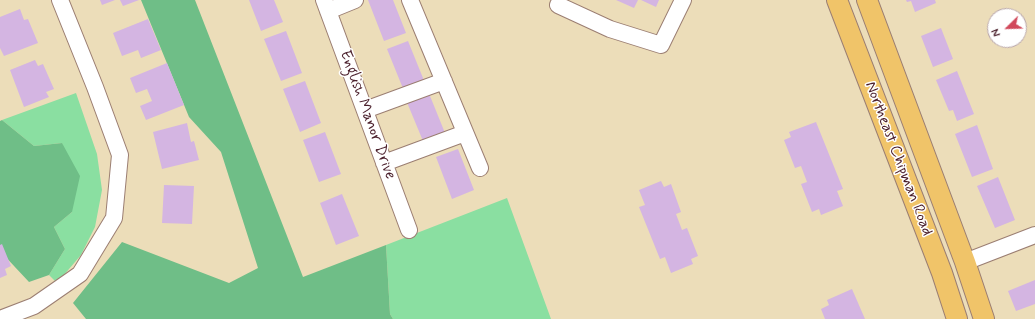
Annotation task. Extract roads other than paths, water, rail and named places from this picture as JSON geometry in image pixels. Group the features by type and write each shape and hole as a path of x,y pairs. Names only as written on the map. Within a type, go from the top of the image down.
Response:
{"main road":[{"name":"Northeast Chipman Road","path":"837,0 942,273 957,319"},
{"name":"Northeast Chipman Road","path":"867,0 965,262 984,319"}],"street":[{"path":"0,319 34,306 80,274 114,218 120,155 95,87 60,0"},
{"path":"326,6 355,0"},
{"path":"410,0 480,168"},
{"path":"558,4 610,28 661,45 683,0"},
{"name":"English Manor Drive","path":"326,6 409,230"},
{"path":"365,110 444,81"},
{"path":"384,163 465,133"},
{"path":"965,262 1035,235"}]}
